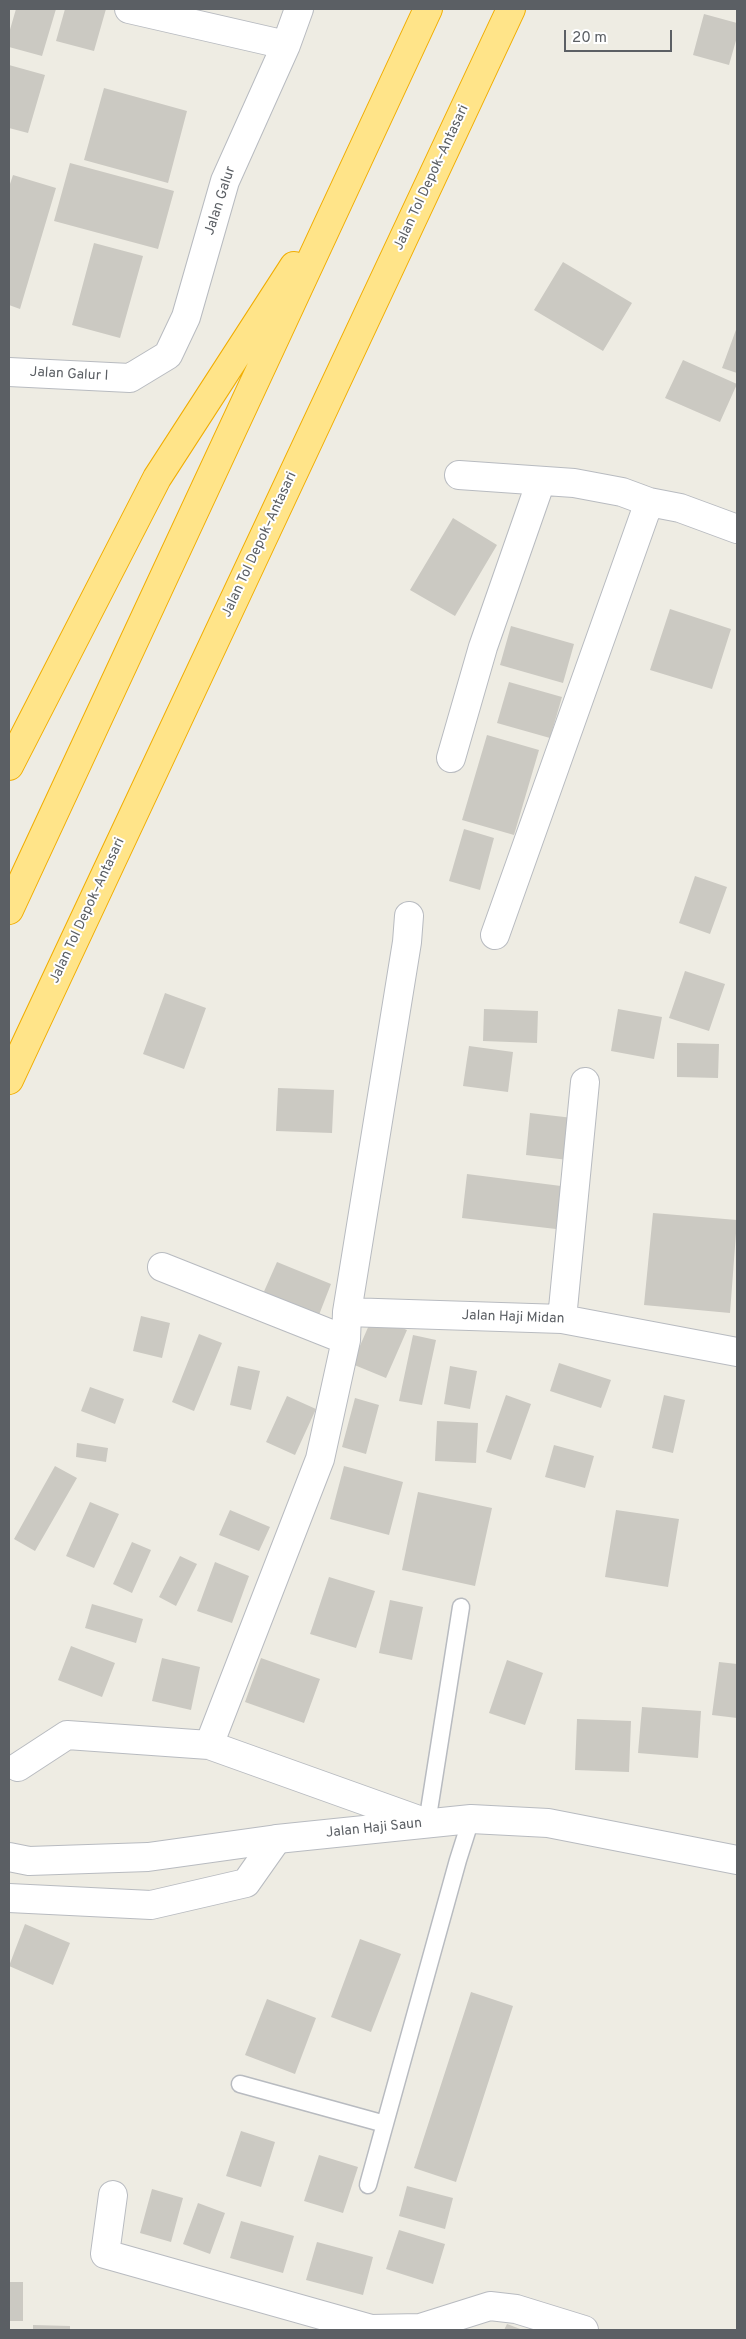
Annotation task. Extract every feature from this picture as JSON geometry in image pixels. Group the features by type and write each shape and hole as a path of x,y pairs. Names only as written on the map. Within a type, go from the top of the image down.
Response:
{"highway":[{"path":"9,910 428,9"},
{"name":"Jalan Tol Depok–Antasari","path":"9,1080 511,9"},
{"path":"9,766 157,478 350,179"}],"street":[{"path":"129,9 286,45"},
{"name":"Jalan Galur","path":"130,378 168,355 186,317 225,180 286,45 298,9"},
{"name":"Jalan Galur I","path":"9,372 130,378"},
{"path":"459,475 574,483 622,492 649,502 680,508 737,529"},
{"path":"451,758 483,647 541,481"},
{"path":"495,935 649,502"},
{"path":"209,1745 320,1459 346,1340 347,1312 405,952 409,916"},
{"path":"562,1319 585,1082"},
{"path":"162,1266 346,1340"},
{"name":"Jalan Haji Midan","path":"347,1312 562,1319 737,1352"},
{"path":"18,1768 67,1735 209,1745 427,1823"},
{"name":"Jalan Haji Saun","path":"9,1857 29,1861 148,1856 277,1839 472,1819 548,1823 737,1860"},
{"path":"9,1898 151,1906 246,1883 277,1839"},
{"path":"113,2195 105,2254 371,2329 419,2329 490,2306 516,2309 584,2330"}],"lane":[{"path":"427,1823 461,1607"},
{"path":"368,2184 458,1860 472,1819"},
{"path":"240,2084 385,2124"}],"building":[{"path":"16,9 56,9 42,56 9,47 9,33"},
{"path":"65,9 106,9 94,51 56,41"},
{"path":"704,14 737,23 737,37 729,65 693,55"},
{"path":"9,65 45,75 28,133 9,128"},
{"path":"104,88 187,111 168,183 84,160"},
{"path":"70,163 174,191 158,249 54,221"},
{"path":"13,175 56,188 20,309 9,305 9,187"},
{"path":"94,243 143,256 120,338 72,325"},
{"path":"563,262 632,303 603,351 534,310"},
{"path":"737,327 737,373 722,368"},
{"path":"683,360 737,384 720,422 665,398"},
{"path":"453,518 497,545 455,616 410,590"},
{"path":"670,609 731,629 712,689 650,670"},
{"path":"511,626 574,644 563,683 500,665"},
{"path":"509,682 562,697 550,738 497,723"},
{"path":"487,735 539,750 514,835 462,820"},
{"path":"464,829 494,838 480,890 449,881"},
{"path":"695,876 727,887 710,934 679,923"},
{"path":"685,971 725,984 709,1031 669,1018"},
{"path":"165,993 206,1008 184,1069 143,1054"},
{"path":"484,1009 538,1011 537,1043 483,1041"},
{"path":"618,1009 662,1017 654,1059 611,1051"},
{"path":"677,1043 719,1044 718,1078 677,1077"},
{"path":"469,1046 513,1052 508,1092 463,1086"},
{"path":"278,1088 334,1090 332,1133 276,1131"},
{"path":"530,1113 573,1118 568,1160 526,1155"},
{"path":"467,1174 561,1186 556,1229 462,1218"},
{"path":"653,1213 737,1220 730,1313 644,1305"},
{"path":"277,1262 331,1284 317,1320 262,1296"},
{"path":"141,1316 170,1323 162,1358 133,1351"},
{"path":"373,1316 407,1330 386,1378 352,1364"},
{"path":"199,1334 222,1343 194,1411 172,1402"},
{"path":"413,1335 436,1340 422,1405 399,1401"},
{"path":"559,1363 611,1380 601,1408 550,1391"},
{"path":"238,1366 260,1371 251,1410 230,1405"},
{"path":"450,1366 477,1371 470,1409 444,1404"},
{"path":"90,1387 124,1399 115,1424 81,1411"},
{"path":"506,1395 531,1404 511,1460 486,1452"},
{"path":"664,1395 685,1400 673,1453 652,1448"},
{"path":"287,1396 316,1409 295,1455 266,1442"},
{"path":"355,1398 379,1405 366,1454 342,1447"},
{"path":"437,1421 478,1423 476,1463 435,1461"},
{"path":"77,1443 108,1448 106,1462 76,1457"},
{"path":"554,1445 594,1456 585,1488 545,1477"},
{"path":"55,1466 77,1478 35,1551 14,1539"},
{"path":"344,1466 403,1482 389,1535 330,1519"},
{"path":"418,1492 492,1508 475,1586 402,1570"},
{"path":"90,1502 119,1514 94,1568 66,1556"},
{"path":"230,1510 270,1527 259,1551 219,1535"},
{"path":"616,1510 679,1519 668,1587 605,1577"},
{"path":"132,1542 151,1550 132,1593 113,1584"},
{"path":"180,1556 197,1564 176,1606 159,1597"},
{"path":"215,1562 249,1576 232,1623 197,1611"},
{"path":"329,1577 375,1591 356,1648 310,1634"},
{"path":"390,1600 423,1607 412,1660 379,1653"},
{"path":"92,1604 143,1619 136,1643 85,1628"},
{"path":"71,1646 115,1663 102,1697 58,1680"},
{"path":"162,1658 200,1667 191,1710 152,1701"},
{"path":"261,1658 320,1679 304,1723 245,1702"},
{"path":"507,1660 543,1673 525,1725 489,1713"},
{"path":"719,1662 737,1664 737,1718 712,1715"},
{"path":"642,1707 701,1711 698,1758 638,1753"},
{"path":"577,1719 631,1721 629,1772 575,1770"},
{"path":"25,1924 70,1943 53,1985 9,1966"},
{"path":"360,1939 401,1954 371,2032 331,2017"},
{"path":"471,1992 513,2006 456,2182 414,2168"},
{"path":"267,1999 316,2018 295,2074 245,2055"},
{"path":"241,2131 275,2142 261,2187 226,2176"},
{"path":"319,2155 358,2167 343,2213 304,2201"},
{"path":"407,2186 453,2198 445,2229 399,2216"},
{"path":"152,2189 183,2198 171,2242 140,2233"},
{"path":"198,2203 225,2213 210,2254 183,2244"},
{"path":"241,2221 294,2236 283,2273 230,2258"},
{"path":"399,2230 445,2244 433,2284 386,2269"},
{"path":"317,2242 373,2257 363,2295 306,2280"},
{"path":"9,2282 23,2282 23,2321 9,2321"},
{"path":"507,2324 523,2330 504,2330"},
{"path":"33,2325 70,2326 70,2330 33,2330"}]}
